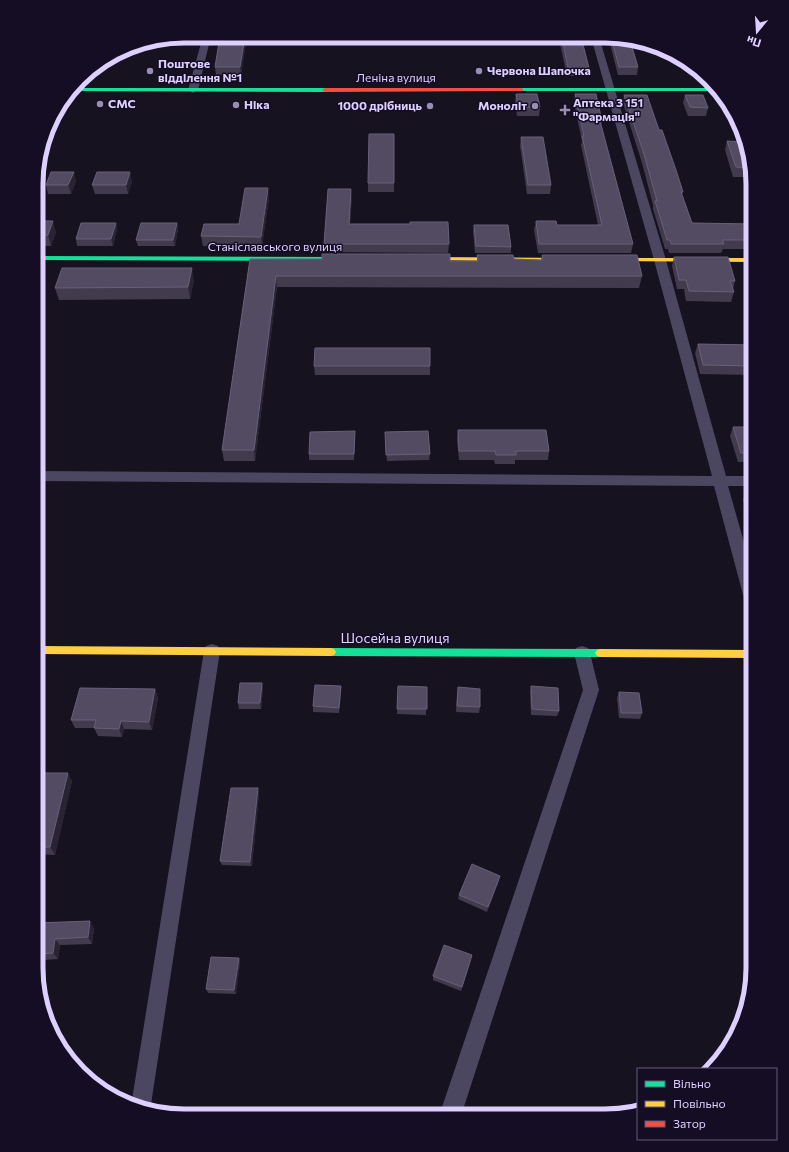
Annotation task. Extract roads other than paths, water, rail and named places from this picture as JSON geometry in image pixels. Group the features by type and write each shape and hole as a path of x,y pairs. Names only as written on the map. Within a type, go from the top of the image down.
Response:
{"street":[{"path":"193,90 205,43"},
{"path":"597,43 660,260 746,577"},
{"name":"Леніна вулиця","path":"79,90 710,90"},
{"name":"Станіславського вулиця","path":"43,258 357,259"},
{"path":"413,259 580,260"},
{"path":"604,260 746,260"},
{"path":"43,476 746,481"},
{"name":"Шосейна вулиця","path":"43,650 746,654"},
{"path":"142,1103 212,651"},
{"path":"452,1109 591,690 582,653"}],"place":[{"name":"Поштове відділення №1","path":"150,71"},
{"name":"Червона Шапочка","path":"479,71"},
{"name":"СМС","path":"100,104"},
{"name":"Ніка","path":"236,105"},
{"name":"1000 дрібниць","path":"430,106"},
{"name":"Моноліт","path":"535,106"},
{"name":"Аптека 3 151 \"Фармація\"","path":"565,110"}]}
